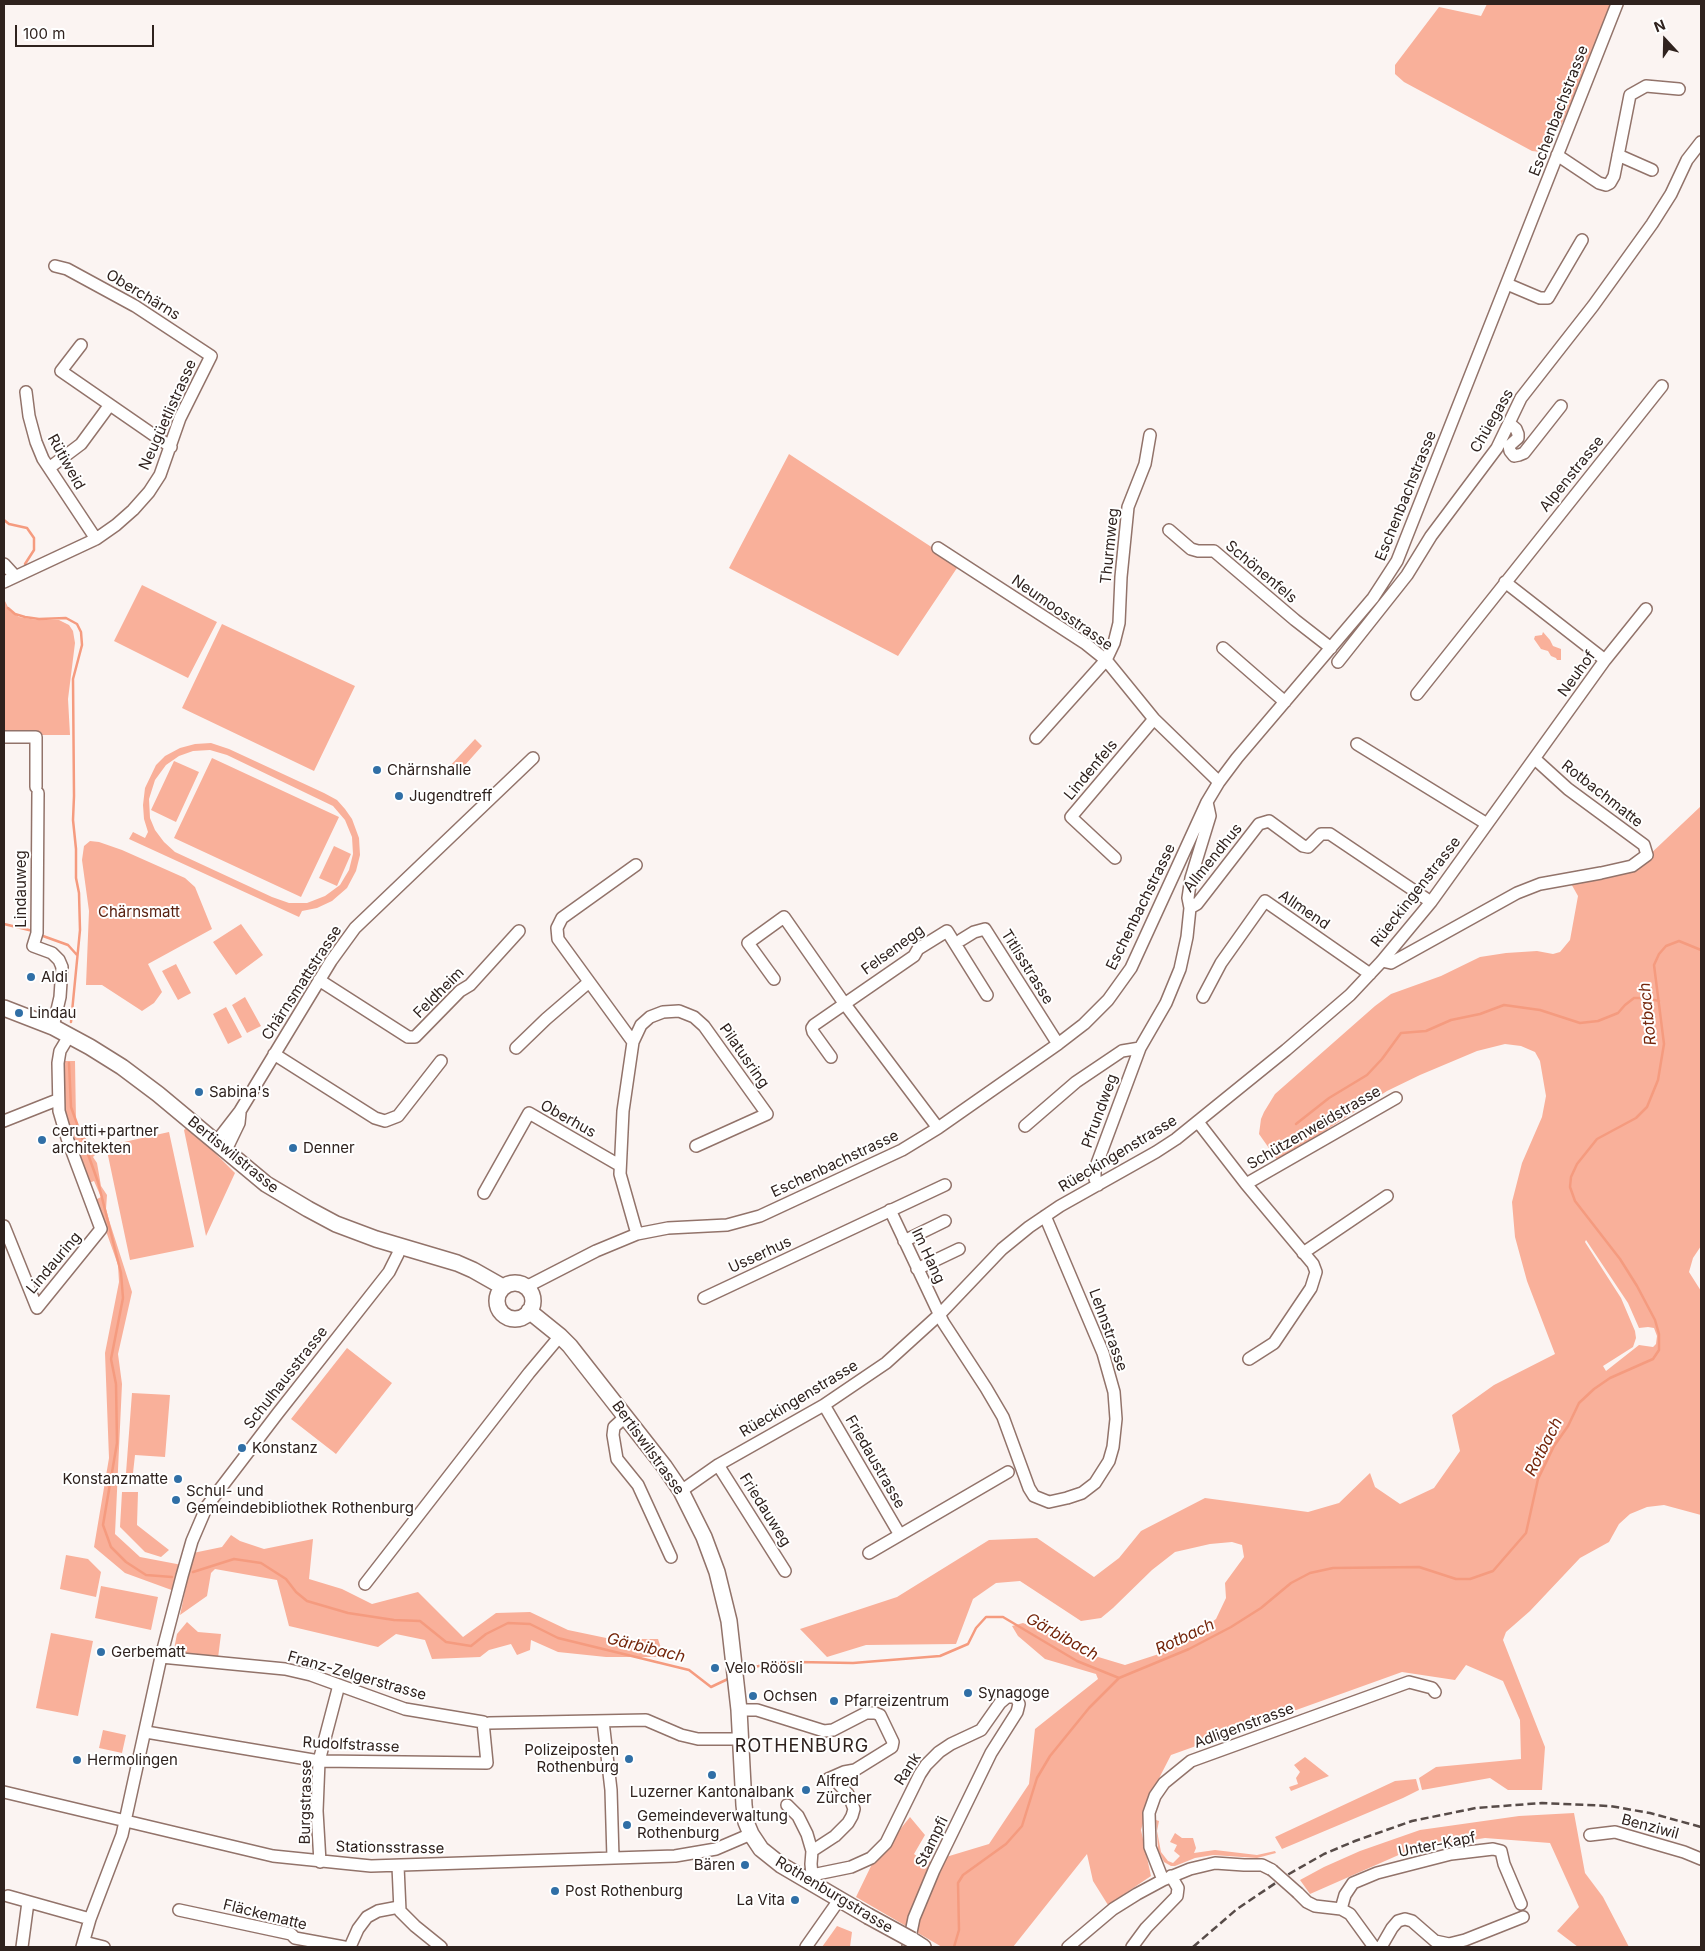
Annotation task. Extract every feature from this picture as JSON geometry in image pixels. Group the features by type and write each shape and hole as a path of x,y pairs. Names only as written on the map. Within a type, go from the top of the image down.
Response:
{"main road":[{"name":"Bertiswilstrasse","path":"4,1008 53,1027 109,1058 138,1078 266,1184 308,1209 349,1229 457,1263 474,1270 503,1288"},
{"path":"514,1283 526,1287 532,1298 529,1311 521,1317 507,1317 503,1314 497,1300 500,1291 514,1283"},
{"name":"Bertiswilstrasse","path":"529,1311 560,1336 584,1363 664,1466 681,1491 702,1531 724,1595 739,1710 744,1805 746,1822 751,1834"},
{"name":"Rothenburgstrasse","path":"751,1834 769,1856 810,1878 844,1902 923,1947"}],"street":[{"name":"Eschenbachstrasse","path":"526,1287 596,1251 637,1234 668,1228 728,1225 760,1216 902,1150 938,1128 1058,1044 1084,1024 1108,1000 1131,968 1207,802 1219,782 1384,583 1400,556 1616,4"},
{"path":"1557,155 1603,185 1612,181 1630,95 1646,86 1679,90"},
{"name":"Chüegass","path":"1338,662 1407,575 1431,536 1497,448 1521,398 1593,306 1652,224 1671,194 1687,160 1701,142"},
{"path":"1618,156 1652,170"},
{"path":"1507,284 1540,298 1548,298 1582,240"},
{"name":"Oberchärns","path":"55,266 67,269 135,306 211,356"},
{"path":"81,345 61,372 171,447"},
{"name":"Neugüetlistrasse","path":"4,582 96,539 116,525 148,492 160,475 180,418 211,356"},
{"name":"Alpenstrasse","path":"1417,694 1662,386"},
{"name":"Rütiweid","path":"26,392 32,429 43,459 96,539"},
{"path":"54,465 85,440 109,406"},
{"path":"1509,423 1516,429 1518,434 1518,438 1509,446 1510,451 1514,456 1519,455 1524,453 1561,406"},
{"name":"Thurmweg","path":"1036,738 1106,660 1114,643 1119,623 1121,577 1128,507 1145,464 1150,435"},
{"path":"1411,528 1431,536"},
{"name":"Schönenfels","path":"1169,530 1191,549 1214,551 1331,648"},
{"name":"Neumoosstrasse","path":"938,548 1086,644 1106,660 1154,719 1219,782"},
{"path":"4,564 15,576"},
{"path":"1505,582 1605,660"},
{"name":"Neuhof","path":"1535,759 1605,660 1646,610"},
{"path":"1223,648 1285,702"},
{"name":"Lindenfels","path":"1115,858 1071,817 1154,719"},
{"name":"Lindauweg","path":"4,737 36,737 37,933 33,946 52,953 62,966 60,997 53,1027"},
{"path":"1357,744 1487,824"},
{"name":"Chärnsmattstrasse","path":"221,1146 239,1123 240,1111 319,980 355,928 424,860 533,758"},
{"name":"Rüeckingenstrasse","path":"681,1491 718,1465 824,1405 898,1354 940,1314 1002,1249 1045,1216 1156,1152 1198,1122 1286,1050 1350,995 1382,961 1431,902 1535,759"},
{"name":"Rotbachmatte","path":"1382,961 1391,963 1517,893 1540,884 1632,866 1647,855 1644,845 1568,789 1535,759"},
{"name":"Pfrundweg","path":"1098,1185 1094,1170 1140,1048 1166,1004 1180,970 1187,937 1190,908 1188,898 1191,878 1210,816 1207,802"},
{"name":"Allmendhus","path":"1190,908 1197,904 1259,824 1269,821 1303,846 1308,847 1320,834 1330,834 1431,902"},
{"path":"633,1042 558,939 556,928 562,918 636,865"},
{"name":"Allmend","path":"1203,997 1221,963 1266,901 1370,974"},
{"path":"774,979 748,943 784,917 844,1003 938,1128"},
{"name":"Titlisstrasse","path":"961,940 974,932 985,929 1058,1044"},
{"name":"Feldheim","path":"319,980 408,1037 415,1037 460,991 470,985 519,931"},
{"name":"Felsenegg","path":"831,1058 812,1028 844,1003 914,956 918,949 947,931 987,995"},
{"path":"516,1048 589,982"},
{"name":"Pilatusring","path":"637,1234 619,1165 623,1111 633,1042 642,1025 650,1017 663,1012 679,1011 694,1017 704,1026 767,1114 696,1146"},
{"name":"Lindauring","path":"4,1226 37,1308 101,1229 66,1138 57,1100 58,1057 69,1036"},
{"name":"Pfrundweg","path":"1024,1126 1076,1082 1114,1056 1122,1051 1140,1048"},
{"path":"274,1054 375,1118 385,1121 398,1116 442,1061"},
{"name":"Schützenweidstrasse","path":"1246,1184 1396,1098"},
{"path":"4,1121 57,1100"},
{"name":"Oberhus","path":"484,1193 530,1113 619,1165"},
{"name":"Schützenweidstrasse","path":"1198,1122 1246,1184 1313,1264 1316,1272 1311,1288 1274,1343 1249,1359"},
{"path":"890,1210 945,1185"},
{"path":"1303,1253 1387,1196"},
{"name":"Usserhus","path":"704,1298 890,1210"},
{"name":"Im Hang","path":"890,1210 940,1314"},
{"name":"Lehnstrasse","path":"940,1314 1003,1417 1014,1442 1026,1481 1034,1496 1049,1502 1082,1493 1095,1484 1106,1468 1113,1447 1116,1419 1114,1392 1103,1353 1045,1216"},
{"path":"904,1241 945,1222"},
{"name":"Schulhausstrasse","path":"83,1945 90,1918 122,1836 162,1657 192,1541 207,1506 389,1272 398,1254 399,1246"},
{"path":"917,1269 959,1249"},
{"path":"365,1584 560,1336"},
{"name":"Friedaustrasse","path":"824,1405 900,1535"},
{"path":"625,1416 614,1427 613,1435 617,1460 638,1486 671,1556"},
{"name":"Friedauweg","path":"718,1465 785,1571"},
{"path":"869,1553 1008,1472"},
{"name":"Franz-Zelgerstrasse","path":"162,1657 285,1669 312,1675 405,1709 486,1723 646,1720 698,1739 741,1739"},
{"name":"Adligenstrasse","path":"1132,1947 1146,1928 1177,1896 1178,1888 1167,1878 1150,1847 1149,1813 1155,1796 1164,1783 1192,1761 1408,1682 1432,1688 1435,1692"},
{"name":"Burgstrasse","path":"320,1862 317,1810 319,1761 338,1685"},
{"name":"Rank","path":"810,1878 851,1867 871,1858 886,1843 926,1765 938,1752 981,1730 1000,1702 1007,1697 1016,1697 1019,1704 1017,1712 991,1753"},
{"path":"739,1710 756,1710 824,1731 833,1730 866,1713 875,1712 880,1715 893,1742 890,1750 855,1770 844,1772 830,1779 848,1794 854,1809 848,1823 835,1836 812,1851"},
{"path":"603,1721 611,1790 613,1858"},
{"name":"Rudolfstrasse","path":"146,1732 319,1761 486,1763 486,1723"},
{"name":"Stampfi","path":"908,1947 914,1918 934,1870 991,1753"},
{"name":"Stationsstrasse","path":"4,1792 273,1856 371,1866 698,1854 716,1849 751,1834"},
{"path":"787,1805 798,1816 807,1834 812,1851 810,1878"},
{"name":"Benziwil","path":"1590,1835 1615,1832 1684,1852 1701,1859"},
{"name":"Unter-Kapf","path":"1342,1909 1345,1894 1353,1883 1377,1873 1451,1854 1493,1849 1501,1851 1504,1864 1521,1904"},
{"path":"1068,1947 1113,1909 1167,1878 1203,1865 1215,1863 1244,1866 1262,1865 1272,1870 1307,1902 1315,1906 1342,1909 1350,1914 1374,1947"},
{"path":"398,1866 398,1907 404,1916 441,1947"},
{"path":"8,1896 90,1918"},
{"path":"22,1947 28,1902"},
{"path":"806,1947 844,1902"},
{"path":"350,1947 358,1929 367,1917 382,1910 398,1907"},
{"name":"Fläckematte","path":"179,1910 291,1934 295,1938 344,1947"},
{"path":"1381,1947 1392,1928 1398,1921 1405,1919 1412,1921 1434,1941 1449,1944 1465,1940 1523,1917"},
{"path":"83,1945 104,1947"}],"green space":[{"path":"1487,4 1611,4 1571,106 1559,129 1556,128 1548,153 1532,151 1404,82 1395,74 1395,65 1439,7 1481,16"},
{"path":"789,454 959,565 898,656 729,568"},
{"path":"142,585 217,622 188,678 114,641"},
{"path":"4,599 10,611 19,617 37,620 59,620 69,625 73,631 75,643 68,699 70,735 4,735"},
{"path":"222,624 355,686 314,771 182,708"},
{"path":"1543,632 1553,646 1561,649 1561,660 1557,660 1548,651 1541,649 1534,639 1535,636 1542,635"},
{"path":"475,739 482,746 457,774 449,767"},
{"path":"211,743 229,749 337,800 352,819 359,838 360,855 356,871 347,888 332,901 317,908 302,911 299,917 129,839 133,832 145,838 148,832 144,819 143,805 145,788 156,765 165,756 180,748 195,744","holes":["210,750 227,755 333,806 345,820 352,837 353,854 349,870 340,885 325,896 307,903 289,903 175,852 164,842 155,830 150,818 149,799 155,780 166,765 179,756 193,751"]},
{"path":"212,758 339,817 301,897 174,838"},
{"path":"174,761 199,772 176,822 151,810"},
{"path":"1701,806 1701,1246 1693,1258 1689,1272 1701,1291 1701,1515 1664,1505 1647,1507 1630,1514 1619,1524 1609,1542 1580,1558 1530,1611 1506,1632 1503,1640 1545,1747 1542,1790 1508,1790 1490,1778 1422,1790 1419,1778 1436,1767 1521,1759 1520,1720 1503,1681 1466,1665 1455,1680 1402,1672 1171,1755 1152,1792 1141,1830 1151,1876 1108,1905 1093,1881 1087,1854 1013,1947 942,1947 856,1897 872,1864 910,1817 925,1835 914,1854 926,1863 989,1844 1029,1784 1035,1729 1098,1679 1096,1674 1045,1659 1018,1636 1012,1626 1023,1623 1056,1636 1085,1653 1125,1665 1162,1653 1193,1636 1216,1619 1226,1598 1225,1583 1244,1557 1242,1545 1232,1542 1210,1544 1175,1552 1152,1570 1101,1618 1081,1621 1020,1581 996,1583 973,1599 956,1644 866,1645 827,1657 800,1629 897,1597 989,1540 1037,1538 1094,1577 1119,1558 1141,1531 1205,1498 1308,1512 1339,1503 1370,1473 1375,1487 1400,1504 1434,1488 1460,1451 1452,1415 1494,1385 1555,1354 1527,1281 1515,1237 1512,1202 1522,1163 1542,1117 1546,1096 1540,1061 1535,1052 1521,1046 1505,1044 1477,1051 1420,1075 1387,1091 1278,1161 1259,1134 1261,1119 1275,1094 1391,994 1441,976 1480,957 1537,951 1553,954 1560,952 1570,940 1578,896 1569,880 1646,858","holes":["1586,1240 1628,1303 1639,1328 1654,1328 1657,1336 1656,1344 1653,1347 1639,1345 1606,1371 1603,1366 1633,1347 1636,1338 1635,1331 1621,1298 1585,1242"]},
{"name":"Chärnsmatt","path":"90,841 122,850 185,878 195,887 212,929 148,964 162,992 154,1003 142,1011 102,985 86,985 89,911 82,860 84,846"},
{"path":"334,846 351,854 337,886 319,878"},
{"path":"241,924 263,955 236,975 213,942"},
{"path":"176,964 191,993 178,1000 162,971"},
{"path":"245,997 261,1026 247,1033 232,1005"},
{"path":"226,1007 242,1037 228,1044 213,1014"},
{"path":"64,1061 75,1061 76,1121 80,1131 97,1153 93,1157 97,1163 101,1186 107,1195 106,1209 132,1292 118,1354 122,1384 115,1534 140,1557 182,1565 177,1592 125,1573 94,1547 109,1458 105,1353 119,1282 118,1265 95,1200 101,1197 94,1181 89,1183 67,1126 64,1102"},
{"path":"187,1127 235,1173 206,1236 184,1130"},
{"path":"169,1132 194,1247 130,1260 106,1146"},
{"path":"347,1348 392,1383 336,1454 291,1419"},
{"path":"132,1393 170,1395 165,1457 135,1455 133,1473 126,1473"},
{"path":"122,1492 138,1492 137,1525 169,1550 161,1557 145,1552 120,1527"},
{"path":"231,1535 240,1541 264,1549 313,1539 309,1579 342,1589 372,1604 418,1592 463,1637 496,1613 530,1612 568,1630 611,1639 658,1639 664,1657 606,1657 558,1652 531,1640 530,1650 517,1655 511,1644 489,1650 480,1657 432,1659 425,1640 396,1634 378,1647 289,1626 277,1580 215,1569 211,1573 207,1596 180,1615 193,1553 222,1547"},
{"path":"66,1555 88,1559 101,1572 96,1597 60,1589"},
{"path":"101,1586 158,1597 151,1630 95,1618"},
{"path":"187,1622 198,1632 221,1634 218,1658 173,1654 177,1634"},
{"path":"51,1633 93,1641 78,1716 36,1708"},
{"path":"103,1730 126,1735 122,1753 99,1748"},
{"path":"1305,1757 1329,1776 1291,1791 1289,1787 1298,1784 1296,1778 1300,1772 1294,1765"},
{"path":"1416,1779 1419,1790 1282,1849 1275,1837 1395,1781"},
{"path":"1574,1813 1585,1873 1603,1897 1629,1947 1578,1947 1557,1931 1579,1907 1550,1843 1485,1838 1410,1850 1310,1894 1300,1880 1360,1851 1420,1830 1519,1816"},
{"path":"1156,1820 1159,1821 1157,1831 1161,1852 1168,1861 1173,1863 1180,1856 1174,1851 1177,1845 1170,1842 1175,1833 1182,1838 1193,1838 1196,1848 1194,1853 1215,1850 1257,1855 1275,1851 1276,1853 1257,1858 1213,1855 1195,1858 1171,1866 1164,1862 1158,1850"},
{"path":"837,1926 852,1932 850,1947 822,1947"}],"waterway":[{"path":"4,520 9,524 27,528 34,538 34,550 25,564"},
{"path":"8,608 15,614 25,617 39,619 66,618 77,624 81,632 82,645 73,679 73,820 80,930 71,1022"},
{"path":"4,924 33,931"},
{"path":"43,936 68,945 77,955"},
{"name":"Rotbach","path":"954,1947 959,1930 958,1883 963,1875 1006,1844 1022,1826 1037,1778 1050,1756 1089,1708 1119,1678 1189,1649 1231,1627 1261,1608 1291,1583 1310,1573 1333,1568 1419,1567 1456,1579 1470,1579 1493,1571 1526,1533 1538,1479 1554,1446 1568,1426 1579,1403 1610,1378 1653,1359 1659,1350 1659,1334 1655,1320 1620,1259 1575,1201 1570,1187 1571,1177 1577,1164 1597,1139 1636,1118 1647,1107 1658,1080 1664,1044 1654,965 1659,954 1666,946 1679,941 1701,950"},
{"path":"1296,1124 1329,1098 1367,1075 1382,1059 1401,1033 1426,1031 1451,1020 1480,1014 1504,1005 1540,1010 1580,1023 1598,1021 1618,1013 1634,998 1659,1001"},
{"path":"69,1063 71,1107 98,1182 121,1273 123,1298 111,1359 116,1384 117,1443 103,1525 111,1547 126,1562 146,1575 172,1577"},
{"name":"Gärbibach","path":"193,1572 234,1559 261,1563 286,1579 296,1592 307,1601 348,1613 394,1620 420,1621 446,1642 471,1646 486,1634 508,1623 530,1624 558,1638 689,1670 711,1687 730,1678"},
{"name":"Gärbibach","path":"741,1672 748,1668 770,1664 798,1662 853,1663 940,1656 968,1644 976,1628 986,1617 1003,1617 1077,1661 1119,1678"}],"railway":[{"path":"1193,1947 1237,1909 1289,1874 1324,1854 1412,1821 1476,1808 1542,1803 1610,1806 1650,1813 1701,1827"}],"place":[{"name":"Chärnshalle","path":"377,770"},
{"name":"Jugendtreff","path":"399,796"},
{"name":"Aldi","path":"31,977"},
{"name":"Lindau","path":"19,1013"},
{"name":"Sabina's","path":"199,1092"},
{"name":"cerutti+partner architekten","path":"42,1140"},
{"name":"Denner","path":"293,1148"},
{"name":"Konstanz","path":"242,1448"},
{"name":"Konstanzmatte","path":"178,1479"},
{"name":"Schul- und Gemeindebibliothek Rothenburg","path":"176,1500"},
{"name":"Gerbematt","path":"101,1652"},
{"name":"Velo Röösli","path":"715,1668"},
{"name":"Synagoge","path":"968,1693"},
{"name":"Ochsen","path":"753,1696"},
{"name":"Pfarreizentrum","path":"834,1701"},
{"name":"Polizeiposten Rothenburg","path":"629,1759"},
{"name":"Hermolingen","path":"77,1760"},
{"name":"Luzerner Kantonalbank","path":"712,1775"},
{"name":"Alfred Zürcher","path":"806,1790"},
{"name":"Gemeindeverwaltung Rothenburg","path":"627,1825"},
{"name":"Bären","path":"745,1865"},
{"name":"Post Rothenburg","path":"555,1891"},
{"name":"La Vita","path":"795,1900"}],"district":[{"name":"ROTHENBURG","path":"802,1747"}]}
